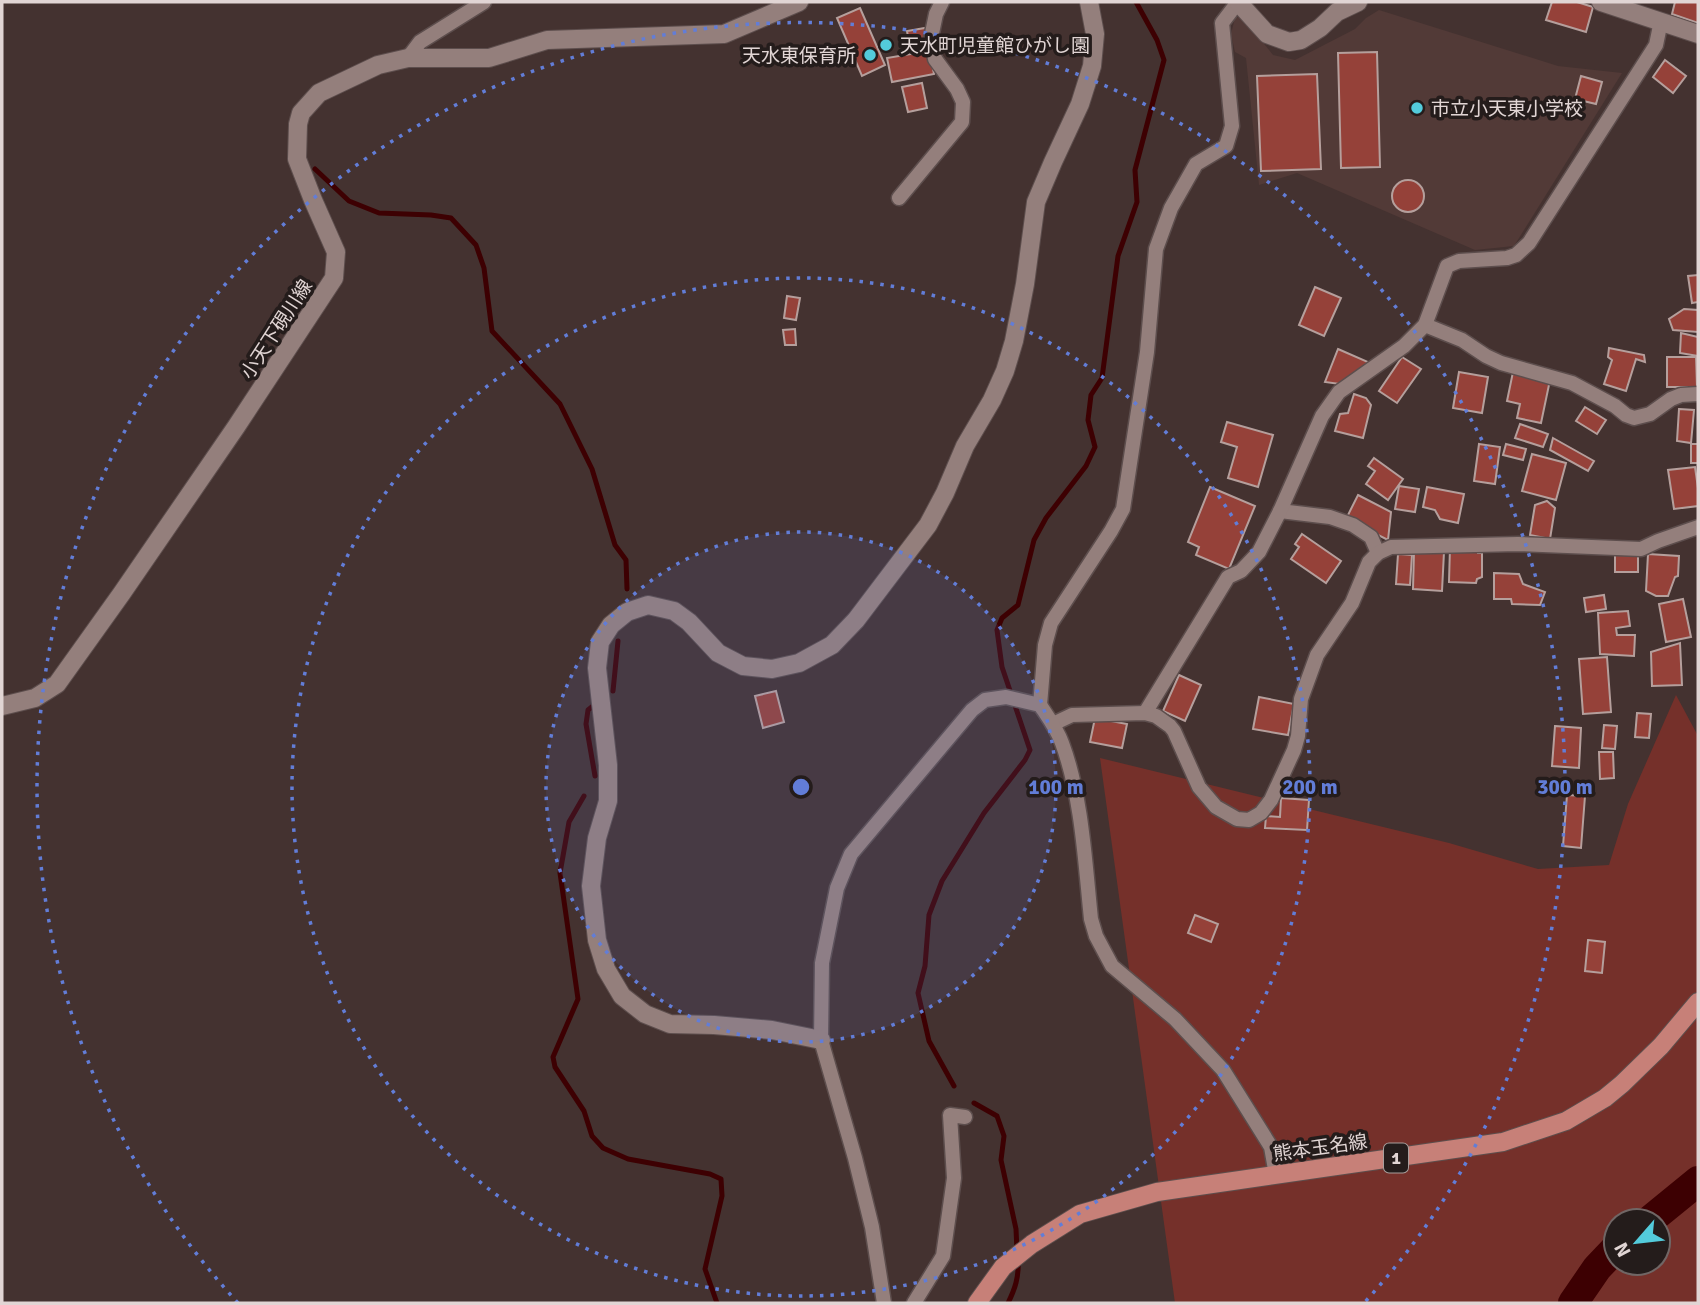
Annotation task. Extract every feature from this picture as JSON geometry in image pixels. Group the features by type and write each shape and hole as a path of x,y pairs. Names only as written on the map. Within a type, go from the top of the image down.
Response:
{"main road":[{"name":"熊本玉名線","path":"977,1303 1003,1267 1032,1244 1080,1214 1157,1192 1503,1142 1566,1121 1605,1098 1622,1084 1661,1046 1698,1002"}],"street":[{"path":"408,58 420,42 484,2"},
{"name":"小天下硯川線","path":"2,706 34,698 57,684 236,427 334,278 336,252 298,159 298,124 302,113 319,93 378,65 408,58 489,58 547,40 724,34 799,2"},
{"path":"899,198 962,122 963,102 935,59 931,38 936,14 942,2"},
{"path":"821,1040 772,1030 670,1024 645,1014 622,996 606,969 597,940 591,886 597,838 608,801 608,765 597,668 600,642 611,625 627,612 648,605 674,611 690,622 718,653 743,666 772,669 799,663 832,645 848,628 928,525 965,446 992,400 1008,361 1025,284 1036,202 1080,104 1092,66 1095,34 1089,2"},
{"path":"1276,1175 1271,1147 1223,1070 1175,1018 1112,966 1096,936 1091,919 1077,797 1062,742 1040,705 1045,645 1051,623 1123,509 1147,352 1156,249 1171,208 1196,164 1226,146 1232,126 1222,23 1238,2 1267,34 1289,42 1301,40 1320,28 1336,7 1358,2"},
{"path":"1601,2 1698,34"},
{"path":"1145,713 1228,577 1241,571 1259,552 1322,416 1339,393 1404,346 1425,325 1447,266 1459,261 1507,258 1529,243 1656,45 1661,21"},
{"path":"1425,325 1462,340 1501,363 1572,383 1634,418 1650,414 1671,398 1698,394"},
{"path":"1280,511 1331,517 1353,525 1371,537 1378,553"},
{"path":"1053,724 1072,715 1145,713 1156,716 1174,731 1199,787 1216,807 1237,819 1249,820 1261,813 1271,800 1294,750 1301,699 1317,655 1352,603 1370,562 1378,553 1391,547 1518,544 1640,549 1698,527"},
{"path":"884,1303 872,1227 821,1040 822,963 836,888 851,854 972,710 985,700 1013,698 1040,705"},
{"path":"914,1303 943,1256 954,1178 950,1115 964,1117"}],"shaded area":[{"path":"1379,10 1558,66 1622,73 1514,246 1475,250 1297,173 1259,185 1246,58 1235,52 1231,34 1235,18 1242,16 1273,55 1295,60 1355,29"},
{"path":"1676,695 1698,736 1698,1303 1175,1303 1100,758 1449,843 1538,869 1609,865 1628,804"}],"building":[{"path":"1552,2 1577,2 1593,7 1586,32 1546,20"},
{"path":"1675,2 1698,2 1698,23 1672,14"},
{"path":"860,8 885,65 862,76 837,18"},
{"path":"925,28 934,74 892,82 887,58 911,54 907,31"},
{"path":"1377,52 1380,167 1341,168 1338,53"},
{"path":"1665,60 1686,76 1673,93 1653,77"},
{"path":"1317,74 1321,169 1261,171 1257,76"},
{"path":"1581,76 1602,82 1596,104 1575,99"},
{"path":"922,83 927,108 908,112 902,87"},
{"path":"1408,180 1420,184 1424,196 1420,208 1408,212 1396,208 1392,196 1396,184"},
{"path":"1698,275 1698,302 1692,303 1688,276"},
{"path":"1315,287 1341,298 1324,336 1299,325"},
{"path":"787,296 800,298 796,320 784,318"},
{"path":"1684,309 1698,310 1698,332 1673,330 1669,319"},
{"path":"795,329 796,345 785,345 783,330"},
{"path":"1681,333 1698,337 1698,356 1680,353"},
{"path":"1609,348 1644,355 1645,362 1636,359 1626,391 1604,384 1612,360 1608,357"},
{"path":"1338,349 1368,362 1347,385 1325,382"},
{"path":"1402,357 1421,369 1397,403 1379,391"},
{"path":"1667,357 1696,357 1697,387 1667,387"},
{"path":"1459,372 1488,377 1482,413 1453,408"},
{"path":"1513,372 1550,380 1541,423 1517,418 1520,404 1507,401"},
{"path":"1354,394 1366,398 1371,405 1363,438 1335,431 1340,414 1348,413"},
{"path":"1585,407 1606,420 1597,434 1576,421"},
{"path":"1679,409 1694,410 1691,443 1677,441"},
{"path":"1227,422 1273,435 1258,487 1228,478 1237,447 1221,442"},
{"path":"1520,424 1548,434 1543,447 1515,438"},
{"path":"1553,438 1594,461 1588,471 1550,450"},
{"path":"1479,444 1500,447 1495,484 1474,481"},
{"path":"1506,444 1526,449 1523,460 1503,455"},
{"path":"1691,444 1698,444 1698,463 1691,463"},
{"path":"1532,454 1566,463 1556,500 1522,491"},
{"path":"1374,458 1403,479 1388,500 1366,484 1375,471 1368,466"},
{"path":"1695,467 1698,506 1674,509 1668,470"},
{"path":"1399,486 1419,489 1415,512 1395,509"},
{"path":"1210,487 1255,506 1229,569 1196,555 1199,547 1188,542"},
{"path":"1427,487 1464,494 1458,523 1440,519 1435,510 1423,507"},
{"path":"1358,495 1391,512 1388,540 1346,519"},
{"path":"1547,501 1555,508 1550,539 1530,535 1535,505"},
{"path":"1302,534 1341,561 1326,583 1291,559 1299,547 1295,544"},
{"path":"1450,547 1478,548 1478,553 1482,553 1482,577 1477,579 1476,583 1449,582"},
{"path":"1414,551 1444,552 1442,591 1413,589"},
{"path":"1398,554 1412,555 1410,585 1396,584"},
{"path":"1648,554 1679,556 1678,576 1675,577 1668,596 1656,596 1646,591"},
{"path":"1615,555 1638,555 1638,572 1615,572"},
{"path":"1494,573 1519,574 1523,584 1545,592 1540,605 1512,604 1511,599 1494,599"},
{"path":"1604,595 1606,609 1586,612 1584,598"},
{"path":"1683,599 1691,637 1666,642 1659,604"},
{"path":"1628,611 1630,626 1616,628 1617,635 1635,635 1634,656 1600,654 1598,613"},
{"path":"1680,643 1682,685 1652,686 1651,652"},
{"path":"1607,657 1611,712 1583,714 1579,659"},
{"path":"1179,675 1201,685 1185,721 1163,711"},
{"path":"776,691 784,722 763,728 755,696"},
{"path":"1259,697 1294,704 1288,735 1253,729"},
{"path":"1637,713 1651,714 1649,738 1635,737"},
{"path":"1095,718 1127,724 1122,748 1090,742"},
{"path":"1604,725 1617,726 1615,749 1602,748"},
{"path":"1555,726 1581,728 1579,768 1552,766"},
{"path":"1599,752 1613,752 1614,778 1600,779"},
{"path":"1567,795 1585,796 1581,848 1563,846"},
{"path":"1281,798 1309,800 1307,830 1265,828 1266,816 1280,817"},
{"path":"1195,915 1218,924 1211,942 1188,933"},
{"path":"1588,940 1605,942 1602,973 1585,971"}],"waterway":[{"path":"954,1086 929,1041 918,993 925,966 929,915 942,881 984,813 1030,750 1002,667 997,630 1002,618 1018,605 1034,540 1046,518 1086,466 1095,447 1088,420 1091,395 1102,378 1118,256 1137,202 1135,170 1164,60 1157,40 1136,2"},
{"path":"315,169 349,201 379,213 451,218 476,245 484,268 492,331 560,404 592,469 615,545 626,560 627,589"},
{"path":"613,691 618,641"},
{"path":"593,706 588,710 586,724 595,776"},
{"path":"584,796 569,822 560,873 578,999 553,1057 555,1067 584,1111 592,1136 603,1148 628,1159 710,1174 721,1179 722,1196 705,1269 717,1303"},
{"path":"974,1103 997,1116 1004,1136 1001,1160 1016,1229 1017,1251"},
{"path":"1666,1207 1698,1181"},
{"path":"1008,1303 1016,1283 1018,1261"},
{"path":"1573,1303 1602,1263"}],"place":[{"name":"天水町児童館ひがし園","path":"886,45"},
{"name":"天水東保育所","path":"870,55"},
{"name":"市立小天東小学校","path":"1417,108"}]}
